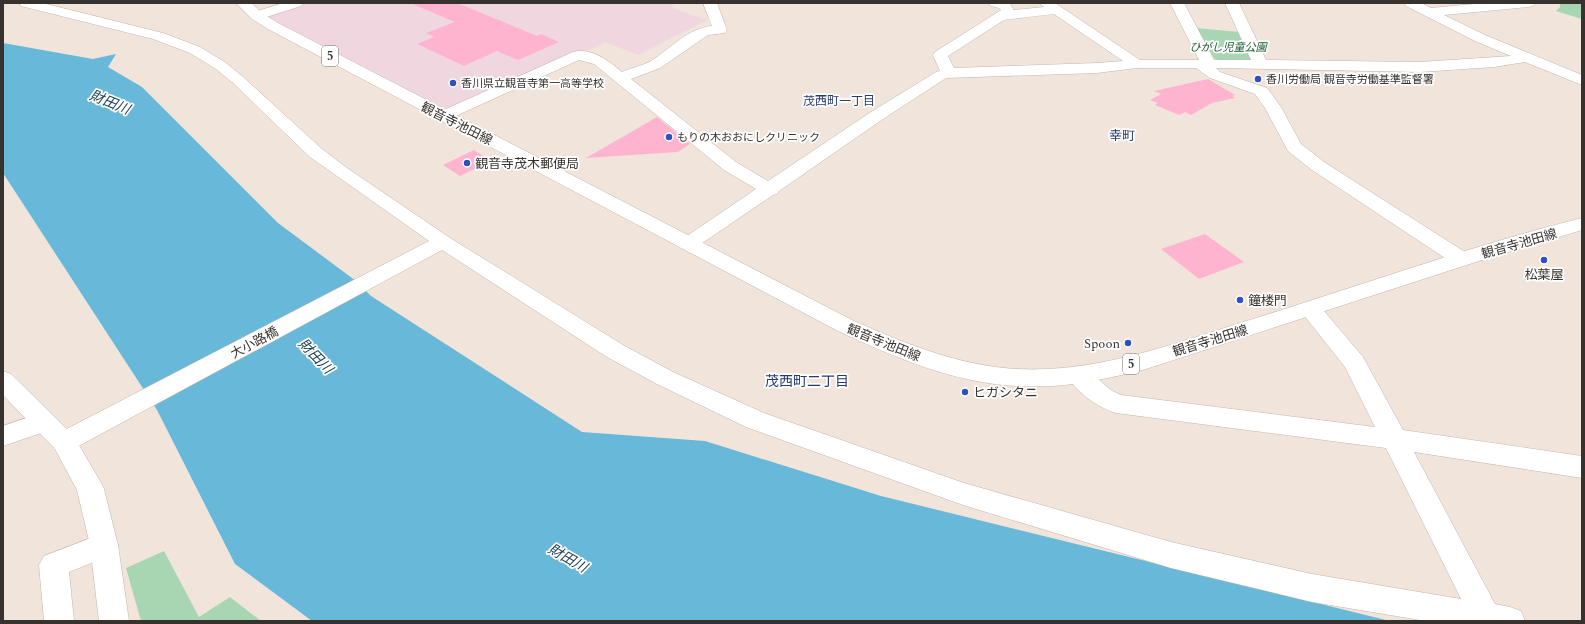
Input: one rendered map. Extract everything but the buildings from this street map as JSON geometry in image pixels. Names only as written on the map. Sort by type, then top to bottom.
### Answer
[{"type":"street","points":[[26,3],[151,34],[195,50],[221,66],[237,79],[316,153],[341,172],[443,242],[615,351],[672,381],[755,420],[963,494],[1171,555],[1312,588],[1494,619]]},
{"type":"street","name":"観音寺池田線","points":[[243,3],[257,16],[273,26],[846,326],[882,343],[920,357],[962,369],[998,376],[1040,378],[1079,375],[1135,363],[1310,309],[1461,259],[1582,224]]},
{"type":"street","points":[[257,16],[296,3]]},
{"type":"street","points":[[619,78],[655,65],[694,37],[705,32],[720,30],[710,3]]},
{"type":"street","points":[[1177,3],[1205,64],[1215,75],[1261,91],[1273,107],[1294,148],[1318,166],[1461,259]]},
{"type":"street","points":[[1232,3],[1261,64]]},
{"type":"street","points":[[1411,3],[1480,38],[1582,80]]},
{"type":"street","points":[[1428,12],[1528,3]]},
{"type":"street","points":[[949,73],[940,56],[998,10],[1051,6],[1137,64]]},
{"type":"street","points":[[443,116],[578,54],[599,61],[730,166],[770,190]]},
{"type":"street","points":[[688,244],[770,190],[892,106],[941,75],[949,73],[1097,68],[1137,64],[1261,64],[1420,67],[1494,63],[1516,60],[1523,56]]},
{"type":"street","name":"大小路橋","points":[[64,442],[443,242]]},
{"type":"street","points":[[1310,309],[1355,362],[1393,439],[1494,619]]},
{"type":"street","points":[[1079,375],[1099,394],[1116,404],[1393,439],[1582,466]]},
{"type":"street","points":[[3,380],[64,442],[90,489],[104,545],[114,621]]},
{"type":"street","points":[[3,436],[44,422]]},
{"type":"street","points":[[59,621],[54,565],[104,545]]},
{"type":"shaded area","name":"香川県立観音寺第一高等学校","points":[[304,3],[672,3],[673,8],[707,20],[638,55],[605,42],[449,111],[266,16]]},
{"type":"green space","points":[[1560,3],[1582,3],[1582,19],[1556,11],[1560,7]]},
{"type":"green space","name":"ひがし児童公園","points":[[1196,28],[1239,32],[1253,61],[1225,63],[1214,58]]},
{"type":"green space","points":[[164,551],[199,617],[230,597],[261,621],[141,621],[126,568]]},
{"type":"water","name":"財田川","points":[[3,43],[93,59],[116,54],[108,67],[142,87],[278,223],[356,281],[371,296],[582,432],[705,441],[881,496],[1390,621],[312,621],[235,564],[157,410],[3,173]]},
{"type":"place","name":"香川労働局 観音寺労働基準監督署","points":[[1258,79]]},
{"type":"place","name":"香川県立観音寺第一高等学校","points":[[453,83]]},
{"type":"place","name":"もりの木おおにしクリニック","points":[[669,137]]},
{"type":"place","name":"観音寺茂木郵便局","points":[[467,163]]},
{"type":"place","name":"松葉屋","points":[[1544,260]]},
{"type":"place","name":"鐘楼門","points":[[1240,300]]},
{"type":"place","name":"Spoon","points":[[1128,343]]},
{"type":"place","name":"ヒガシタニ","points":[[965,392]]},
{"type":"district","name":"茂西町一丁目","points":[[839,101]]},
{"type":"district","name":"幸町","points":[[1122,135]]},
{"type":"district","name":"茂西町二丁目","points":[[807,381]]}]
